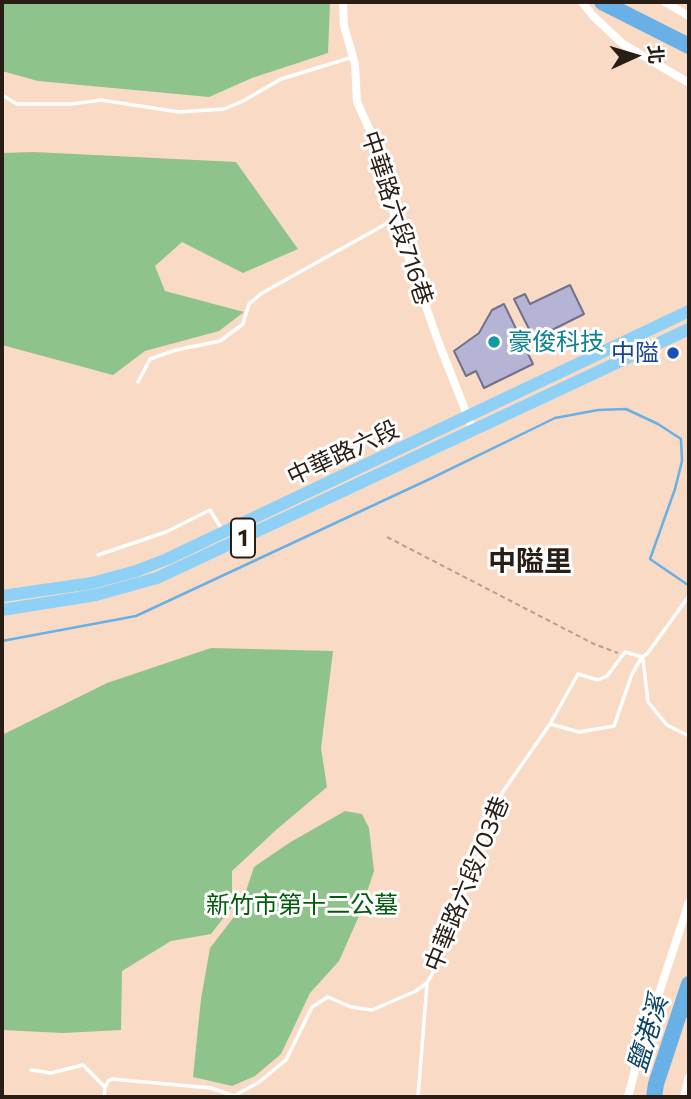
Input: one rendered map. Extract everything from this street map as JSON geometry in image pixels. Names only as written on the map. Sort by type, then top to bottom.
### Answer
[{"type":"main road","name":"中華路六段","points":[[2,596],[92,583],[136,571],[687,316]]},
{"type":"main road","name":"中華路六段","points":[[2,610],[96,595],[157,578],[689,329]]},
{"type":"street","name":"中華路六段716巷","points":[[343,2],[344,26],[353,57],[357,102],[381,155],[395,219],[473,430]]},
{"type":"street","points":[[582,2],[622,44],[689,83]]},
{"type":"street","points":[[665,2],[689,16]]},
{"type":"street","points":[[628,1097],[640,1051],[689,902]]},
{"type":"street","points":[[684,1097],[689,1077]]},
{"type":"lane","points":[[2,95],[17,104],[72,104],[101,100],[179,112],[224,108],[243,101],[281,79],[353,57]]},
{"type":"lane","points":[[138,382],[150,359],[176,350],[220,341],[243,324],[249,304],[261,293],[395,219]]},
{"type":"lane","points":[[98,555],[166,532],[210,510],[225,532]]},
{"type":"lane","points":[[550,724],[579,732],[614,726],[632,674],[689,596]]},
{"type":"lane","points":[[623,654],[625,652],[642,657]]},
{"type":"lane","name":"中華路六段703巷","points":[[427,983],[439,962],[502,793],[550,724],[578,674],[598,680],[607,676],[623,654]]},
{"type":"lane","points":[[642,657],[648,702],[667,725],[689,736]]},
{"type":"lane","points":[[104,1097],[105,1088],[112,1079],[211,1088],[234,1096],[259,1082],[286,1060],[312,1007],[328,997],[351,1007],[372,1010],[416,991],[427,983]]},
{"type":"lane","points":[[418,1097],[427,983]]},
{"type":"lane","points":[[31,1070],[51,1073],[83,1065],[105,1088]]},
{"type":"path","points":[[387,537],[594,643],[623,654]]},
{"type":"green space","points":[[2,2],[330,2],[328,53],[252,78],[209,97],[38,81],[2,71]]},
{"type":"green space","points":[[34,152],[236,162],[298,249],[243,273],[182,242],[155,266],[165,291],[244,312],[219,331],[145,351],[113,375],[2,345],[2,153]]},
{"type":"green space","points":[[211,648],[333,651],[321,748],[327,787],[232,871],[232,907],[211,934],[171,941],[122,971],[121,1030],[63,1033],[2,1030],[2,735],[107,683]]},
{"type":"green space","name":"新竹市第十二公墓","points":[[345,811],[362,814],[369,828],[374,871],[359,916],[339,961],[310,993],[281,1054],[255,1076],[232,1086],[193,1077],[201,999],[210,948],[240,909],[254,867]]},
{"type":"building","points":[[570,285],[584,314],[534,339],[514,299],[525,294],[530,304]]},
{"type":"building","name":"豪俊科技","points":[[504,304],[533,364],[484,388],[476,371],[466,376],[454,351],[479,333],[492,310]]},
{"type":"waterway","name":"鹽港溪","points":[[602,2],[689,46]]},
{"type":"waterway","points":[[2,641],[136,616],[555,418],[598,410],[626,409],[658,424],[681,439],[682,461],[675,489],[650,559],[688,585]]},
{"type":"waterway","name":"鹽港溪","points":[[654,1097],[689,984]]},
{"type":"waterway","points":[[680,1013],[689,1017]]},
{"type":"place","name":"豪俊科技","points":[[494,342]]},
{"type":"place","name":"中隘","points":[[673,353]]},
{"type":"district","name":"中隘里","points":[[530,562]]}]
